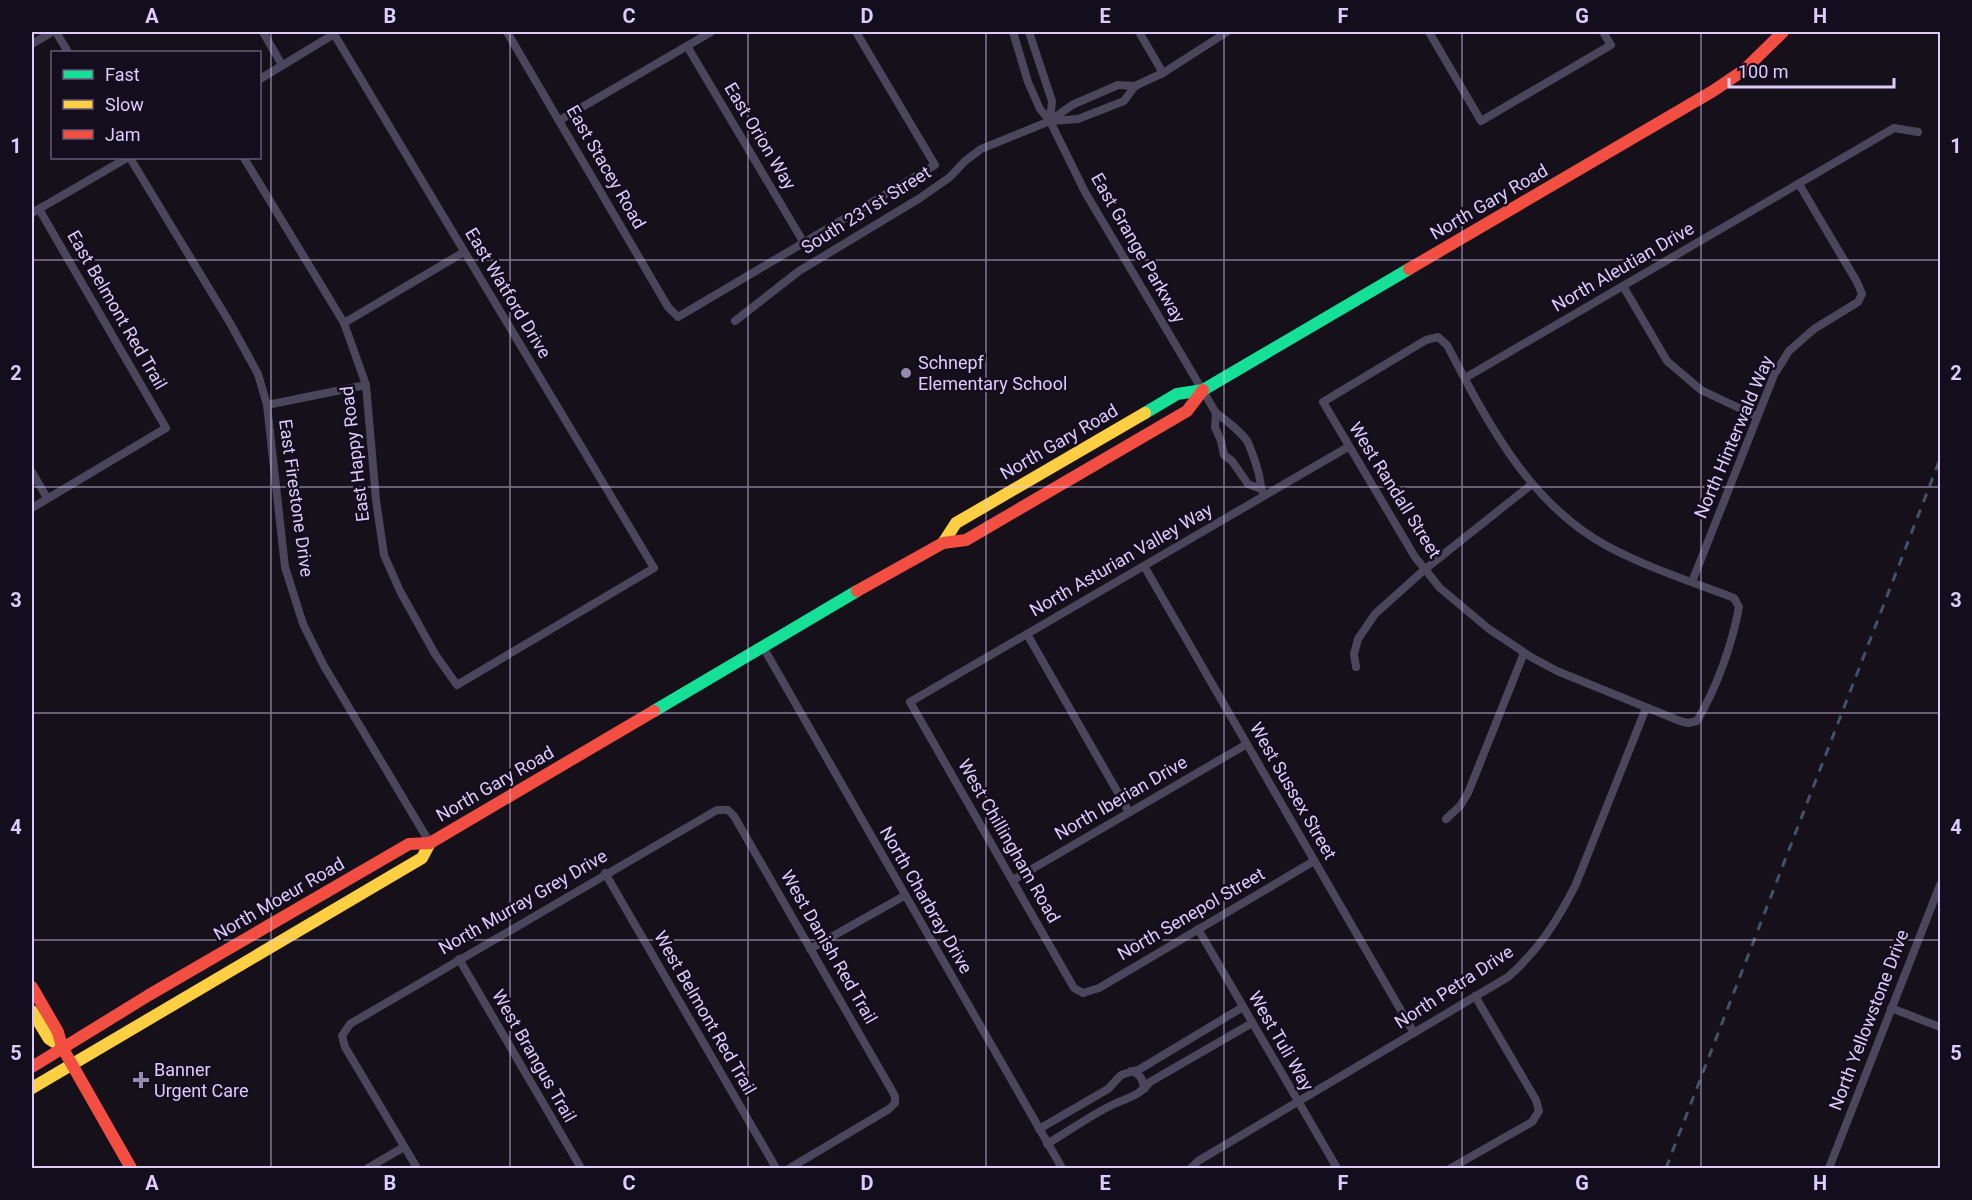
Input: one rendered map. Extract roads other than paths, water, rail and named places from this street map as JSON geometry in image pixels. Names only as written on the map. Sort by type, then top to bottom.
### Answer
[{"type":"main road","name":"North Gary Road","points":[[944,543],[956,523],[1176,394],[1203,390],[1713,91],[1744,70],[1783,32]]},
{"type":"main road","name":"North Gary Road","points":[[71,1063],[422,858],[430,843],[763,647],[944,543],[966,540],[1167,423],[1187,411],[1203,390]]},
{"type":"main road","name":"North Moeur Road","points":[[62,1047],[409,844],[430,843]]},
{"type":"main road","points":[[32,987],[58,1032],[62,1047],[131,1168]]},
{"type":"main road","points":[[32,1011],[49,1039],[62,1047]]},
{"type":"main road","points":[[32,1067],[62,1047]]},
{"type":"main road","points":[[32,1088],[71,1063]]},
{"type":"street","points":[[32,44],[54,32],[67,51]]},
{"type":"street","points":[[261,78],[282,65],[263,32]]},
{"type":"street","name":"East Stacey Road","points":[[507,32],[668,306],[678,317]]},
{"type":"street","points":[[560,120],[711,32]]},
{"type":"street","name":"South 231st Street","points":[[678,317],[935,165],[856,32]]},
{"type":"street","name":"East Grange Parkway","points":[[1013,32],[1028,82],[1040,109],[1050,121],[1085,192],[1216,413]]},
{"type":"street","name":"East Grange Parkway","points":[[1029,32],[1052,101],[1050,121]]},
{"type":"street","points":[[1139,32],[1163,73]]},
{"type":"street","name":"South 231st Street","points":[[735,321],[799,271],[951,177],[965,161],[981,149],[1050,121],[1072,105],[1118,86],[1135,86],[1163,73],[1227,32]]},
{"type":"street","points":[[1429,32],[1481,121],[1611,45],[1603,32]]},
{"type":"street","name":"East Watford Drive","points":[[282,65],[334,34],[654,568],[457,685]]},
{"type":"street","name":"East Orion Way","points":[[687,46],[804,243]]},
{"type":"street","name":"South 231st Street","points":[[1050,121],[1078,119],[1124,101],[1135,86]]},
{"type":"street","name":"North Aleutian Drive","points":[[1465,378],[1894,128],[1918,132]]},
{"type":"street","points":[[35,211],[127,159]]},
{"type":"street","name":"East Firestone Drive","points":[[130,159],[230,323],[258,374],[267,405],[285,567],[303,624],[324,666],[430,843]]},
{"type":"street","name":"East Happy Road","points":[[245,159],[344,323],[366,385],[376,500],[384,555],[400,591],[435,654],[457,685]]},
{"type":"street","name":"North Hinterwald Way","points":[[1692,582],[1774,375],[1789,351],[1814,329],[1858,302],[1862,294],[1799,184]]},
{"type":"street","name":"East Belmont Red Trail","points":[[35,211],[166,428],[47,498]]},
{"type":"street","points":[[344,323],[464,252]]},
{"type":"street","points":[[1623,286],[1667,361],[1701,390],[1756,416]]},
{"type":"street","name":"West Randall Street","points":[[1465,378],[1447,345],[1438,338],[1426,340],[1323,402],[1424,570],[1465,609],[1510,645],[1557,671],[1688,723],[1697,721],[1704,709],[1728,647],[1739,607],[1734,598],[1692,582]]},
{"type":"street","points":[[1465,378],[1511,457],[1532,484],[1581,530],[1607,546],[1692,582]]},
{"type":"street","points":[[267,405],[366,385]]},
{"type":"street","points":[[1216,413],[1228,420],[1247,441],[1258,469],[1263,492],[1248,484],[1224,455],[1215,427],[1216,413]]},
{"type":"street","name":"North Asturian Valley Way","points":[[910,702],[1144,566],[1263,492],[1348,447]]},
{"type":"street","points":[[1232,462],[1244,458],[1250,452]]},
{"type":"street","points":[[32,472],[47,498],[32,508]]},
{"type":"street","points":[[1356,667],[1354,654],[1358,639],[1375,614],[1424,570],[1532,484]]},
{"type":"street","name":"West Sussex Street","points":[[1144,566],[1414,1033]]},
{"type":"street","points":[[1027,634],[1129,812]]},
{"type":"street","name":"North Charbray Drive","points":[[763,647],[1062,1168]]},
{"type":"street","points":[[1446,819],[1460,806],[1468,793],[1524,653]]},
{"type":"street","name":"West Chillingham Road","points":[[910,702],[1074,988],[1083,993]]},
{"type":"street","name":"North Petra Drive","points":[[1191,1168],[1198,1161],[1508,977],[1528,959],[1564,908],[1576,884],[1646,708]]},
{"type":"street","name":"North Iberian Drive","points":[[1013,880],[1247,744]]},
{"type":"street","name":"North Murray Grey Drive","points":[[404,1147],[345,1047],[342,1036],[350,1024],[605,873],[717,810],[728,810]]},
{"type":"street","name":"West Danish Red Trail","points":[[728,810],[734,816],[895,1096],[895,1103],[889,1109],[790,1168]]},
{"type":"street","name":"North Senepol Street","points":[[1083,993],[1099,988],[1314,861]]},
{"type":"street","name":"West Belmont Red Trail","points":[[605,873],[776,1168]]},
{"type":"street","name":"North Yellowstone Drive","points":[[1829,1168],[1941,885]]},
{"type":"street","points":[[810,949],[904,896]]},
{"type":"street","name":"West Tuli Way","points":[[1198,929],[1337,1168]]},
{"type":"street","name":"West Brangus Trail","points":[[459,959],[581,1168]]},
{"type":"street","points":[[1451,1168],[1532,1122],[1539,1112],[1536,1100],[1475,996]]},
{"type":"street","points":[[1039,1130],[1108,1089],[1121,1075],[1140,1069],[1242,1007]]},
{"type":"street","points":[[1891,1008],[1941,1027]]},
{"type":"street","points":[[1047,1144],[1115,1103],[1130,1099],[1150,1082],[1252,1023]]},
{"type":"street","points":[[1131,1071],[1140,1076],[1144,1089]]},
{"type":"street","points":[[368,1168],[404,1147],[417,1168]]},
{"type":"railway","points":[[1666,1168],[1940,459]]},
{"type":"place","name":"Schnepf Elementary School","points":[[906,373]]},
{"type":"place","name":"Banner Urgent Care","points":[[141,1080]]}]
